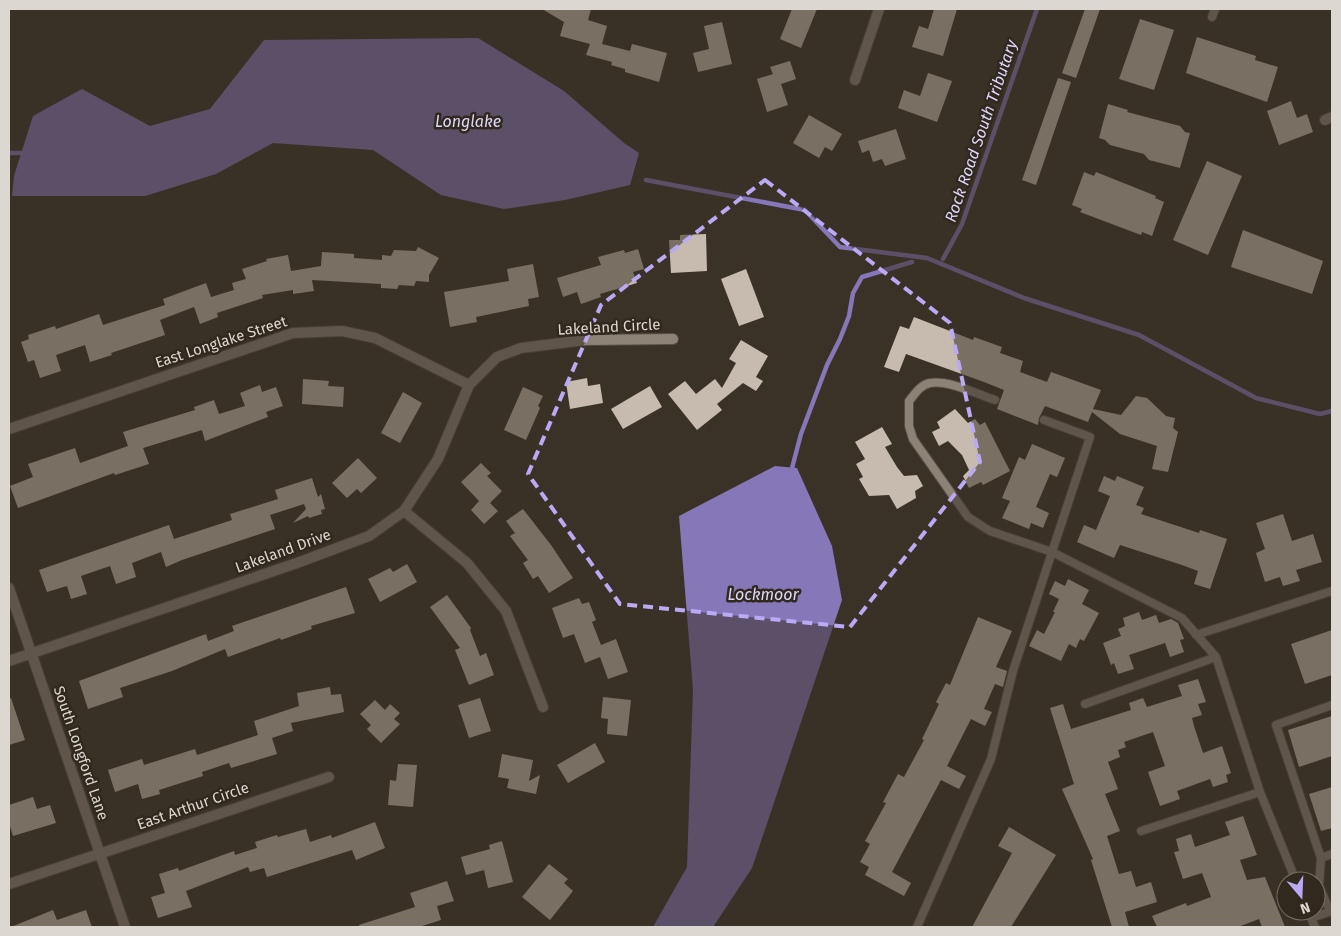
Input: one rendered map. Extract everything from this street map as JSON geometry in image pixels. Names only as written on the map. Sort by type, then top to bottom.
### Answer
[{"type":"street","points":[[854,80],[879,9]]},
{"type":"street","name":"East Longlake Street","points":[[9,429],[293,334],[342,331],[375,338],[469,385]]},
{"type":"street","name":"Lakeland Circle","points":[[469,385],[498,357],[521,348],[585,340],[673,338]]},
{"type":"street","name":"Lakeland Drive","points":[[31,654],[298,563],[369,536],[404,511],[438,459],[469,385]]},
{"type":"street","points":[[404,511],[467,562],[506,611],[543,708]]},
{"type":"street","name":"South Longford Lane","points":[[9,588],[125,927]]},
{"type":"street","points":[[9,661],[31,654]]},
{"type":"street","name":"East Arthur Circle","points":[[9,884],[329,776]]},
{"type":"lane","points":[[995,400],[946,384],[930,383],[920,388],[909,401],[909,426],[913,438],[968,517],[990,531],[1052,552],[1182,618],[1216,657],[1260,792],[1292,871]]},
{"type":"lane","points":[[917,927],[991,759],[1013,671],[1090,437],[1044,420]]},
{"type":"lane","points":[[1196,635],[1332,591]]},
{"type":"lane","points":[[1084,704],[1216,657]]},
{"type":"lane","points":[[1331,911],[1319,886],[1321,858],[1276,725],[1332,705]]},
{"type":"lane","points":[[1141,831],[1260,792]]},
{"type":"lane","points":[[1321,858],[1332,854]]},
{"type":"highlighted area","points":[[765,180],[950,323],[980,462],[850,627],[620,604],[528,474],[601,305]]},
{"type":"water","name":"Longlake","points":[[478,38],[564,91],[624,143],[639,153],[630,185],[565,200],[504,209],[441,195],[373,150],[273,143],[216,174],[145,196],[12,196],[14,176],[33,116],[82,89],[150,126],[210,109],[264,40]]},
{"type":"water","name":"Lockmoor","points":[[775,466],[797,468],[832,546],[842,600],[752,868],[713,927],[653,927],[687,867],[693,690],[679,516]]},
{"type":"building","points":[[542,9],[591,9],[588,20],[607,26],[602,44],[630,51],[632,44],[667,53],[659,82],[625,72],[625,69],[611,65],[612,62],[586,55],[590,44],[560,36],[564,22]]},
{"type":"building","points":[[792,9],[817,9],[801,48],[780,39]]},
{"type":"building","points":[[934,9],[957,9],[943,56],[912,47],[919,26],[928,29]]},
{"type":"building","points":[[1085,9],[1100,9],[1076,78],[1062,73]]},
{"type":"building","points":[[1140,19],[1174,30],[1154,90],[1119,79]]},
{"type":"building","points":[[722,22],[732,64],[698,72],[693,53],[709,49],[704,26]]},
{"type":"building","points":[[1197,37],[1256,56],[1255,60],[1278,67],[1267,102],[1186,73]]},
{"type":"building","points":[[790,61],[796,79],[781,84],[788,105],[767,112],[757,79],[773,74],[770,67]]},
{"type":"building","points":[[928,73],[952,81],[937,122],[898,108],[904,90],[920,96]]},
{"type":"building","points":[[1058,78],[1071,82],[1036,185],[1022,180]]},
{"type":"building","points":[[1291,101],[1297,118],[1307,114],[1313,132],[1279,145],[1267,111]]},
{"type":"building","points":[[1108,104],[1128,110],[1127,112],[1180,126],[1185,132],[1190,133],[1180,168],[1149,160],[1144,154],[1110,145],[1105,140],[1099,138]]},
{"type":"building","points":[[809,115],[842,134],[832,151],[825,147],[819,158],[793,143]]},
{"type":"building","points":[[896,129],[906,159],[885,166],[882,159],[873,162],[869,150],[862,153],[858,141]]},
{"type":"building","points":[[1207,161],[1242,176],[1208,255],[1173,240]]},
{"type":"building","points":[[1084,172],[1094,176],[1096,172],[1156,196],[1155,198],[1164,202],[1152,236],[1142,232],[1141,235],[1080,212],[1082,209],[1072,205]]},
{"type":"building","points":[[1243,230],[1323,261],[1312,294],[1231,267]]},
{"type":"building","points":[[706,234],[707,271],[671,273],[669,240],[680,240],[680,235]]},
{"type":"building","points":[[418,247],[439,258],[429,275],[429,282],[416,281],[414,286],[399,285],[397,289],[381,288],[381,284],[312,280],[314,291],[293,294],[293,290],[262,295],[263,298],[217,313],[218,317],[200,324],[194,307],[160,320],[165,335],[111,353],[112,355],[90,362],[85,345],[56,355],[61,371],[40,378],[34,360],[28,362],[21,342],[29,339],[28,335],[55,326],[56,329],[99,314],[103,325],[165,305],[163,299],[206,283],[211,297],[234,290],[232,283],[246,279],[242,269],[267,261],[266,259],[288,255],[291,271],[321,266],[322,252],[354,254],[354,258],[382,260],[382,255],[391,256],[394,250],[416,251]]},
{"type":"building","points":[[638,249],[644,269],[633,272],[637,283],[600,294],[601,297],[581,304],[577,292],[563,297],[557,278],[601,265],[598,257],[624,250],[625,253]]},
{"type":"building","points":[[533,264],[539,297],[528,299],[529,306],[476,317],[477,322],[450,327],[444,292],[509,281],[507,269]]},
{"type":"building","points":[[746,269],[764,317],[739,326],[721,279]]},
{"type":"building","points":[[914,317],[973,340],[974,337],[1002,347],[1000,353],[1023,361],[1020,372],[1047,382],[1051,372],[1101,390],[1093,409],[1121,415],[1136,396],[1147,398],[1166,416],[1175,418],[1173,428],[1178,432],[1168,472],[1152,469],[1157,446],[1120,434],[1092,412],[1088,422],[1045,406],[1038,425],[997,409],[1004,390],[984,382],[906,354],[899,372],[884,367],[900,326],[909,329]]},
{"type":"building","points":[[741,340],[768,356],[756,377],[763,381],[756,391],[743,383],[717,404],[722,410],[697,430],[668,394],[685,381],[696,394],[715,379],[722,388],[736,363],[729,359]]},
{"type":"building","points":[[587,378],[588,386],[600,384],[603,403],[570,409],[566,382]]},
{"type":"building","points":[[303,379],[329,381],[328,386],[344,387],[343,407],[302,404]]},
{"type":"building","points":[[260,385],[262,392],[276,387],[283,406],[266,412],[268,417],[205,441],[202,430],[143,448],[149,464],[115,475],[114,473],[18,508],[10,486],[33,477],[28,464],[75,448],[80,463],[128,446],[123,432],[195,410],[194,407],[214,400],[219,414],[245,406],[240,393]]},
{"type":"building","points":[[650,386],[662,407],[623,429],[611,409]]},
{"type":"building","points":[[523,387],[543,396],[538,406],[540,408],[526,440],[504,430]]},
{"type":"building","points":[[403,392],[422,403],[400,443],[381,433]]},
{"type":"building","points":[[955,409],[968,423],[975,419],[980,425],[985,422],[1010,471],[983,485],[981,482],[969,488],[963,476],[969,470],[962,455],[948,441],[939,446],[932,432],[940,428],[937,422]]},
{"type":"building","points":[[882,427],[892,444],[885,447],[897,467],[904,476],[917,475],[923,486],[915,491],[916,498],[897,509],[889,495],[869,496],[859,479],[863,477],[856,464],[865,459],[855,442]]},
{"type":"building","points":[[1032,444],[1065,458],[1057,477],[1050,474],[1036,507],[1049,513],[1043,528],[1031,523],[1029,529],[1002,518],[1010,501],[1002,498],[1019,457],[1025,460]]},
{"type":"building","points":[[358,458],[377,478],[361,493],[357,489],[347,498],[332,483]]},
{"type":"building","points":[[481,463],[491,473],[487,476],[502,491],[490,503],[498,511],[484,524],[471,510],[479,501],[461,482]]},
{"type":"building","points":[[1104,476],[1115,481],[1117,476],[1144,487],[1136,505],[1144,508],[1141,514],[1199,533],[1200,530],[1227,539],[1210,589],[1194,584],[1198,571],[1182,565],[1120,545],[1114,558],[1077,542],[1084,525],[1096,530],[1110,496],[1098,491]]},
{"type":"building","points":[[312,478],[318,497],[321,494],[325,509],[321,510],[322,514],[309,518],[308,516],[293,523],[306,509],[304,504],[270,515],[275,529],[166,567],[161,552],[132,563],[136,577],[116,584],[110,566],[81,576],[87,594],[71,599],[67,586],[47,592],[39,570],[169,525],[174,539],[232,520],[230,514],[278,499],[275,490]]},
{"type":"building","points":[[523,509],[551,545],[573,578],[549,593],[538,576],[533,579],[523,563],[528,560],[510,536],[515,533],[506,521]]},
{"type":"building","points":[[1283,514],[1292,541],[1313,534],[1322,562],[1296,570],[1300,581],[1283,586],[1280,577],[1265,582],[1256,553],[1265,549],[1256,523]]},
{"type":"building","points":[[407,564],[417,582],[380,602],[368,579],[390,568],[393,572]]},
{"type":"building","points":[[1068,579],[1089,590],[1082,604],[1099,613],[1084,641],[1080,639],[1076,648],[1069,644],[1061,661],[1029,646],[1037,630],[1044,634],[1055,612],[1053,612],[1059,599],[1049,594],[1055,581],[1065,586]]},
{"type":"building","points":[[346,587],[355,613],[311,626],[312,629],[281,640],[280,638],[228,657],[225,649],[172,671],[120,688],[123,697],[88,709],[79,681],[206,634],[208,641],[234,631],[232,626]]},
{"type":"building","points":[[447,595],[471,628],[470,630],[480,656],[486,653],[494,675],[469,685],[455,650],[460,648],[430,607]]},
{"type":"building","points":[[579,598],[582,604],[589,602],[596,620],[592,622],[601,645],[616,639],[628,672],[608,679],[600,657],[585,663],[574,634],[563,638],[552,608]]},
{"type":"building","points":[[1139,612],[1142,620],[1156,615],[1159,623],[1171,619],[1178,623],[1184,639],[1180,640],[1184,652],[1170,657],[1165,643],[1129,655],[1134,669],[1118,674],[1114,663],[1111,665],[1103,643],[1121,636],[1118,629],[1125,626],[1123,618]]},
{"type":"building","points":[[978,617],[1012,631],[996,667],[1007,671],[1003,687],[995,684],[984,709],[992,712],[985,726],[971,719],[947,766],[966,776],[959,789],[941,780],[892,872],[911,883],[904,896],[865,875],[869,867],[860,862],[870,844],[865,841],[886,803],[883,802],[898,774],[904,777],[924,740],[922,739],[939,704],[936,702],[946,683],[950,685]]},
{"type":"building","points":[[1332,630],[1332,675],[1305,684],[1291,644]]},
{"type":"building","points":[[1198,679],[1206,702],[1198,704],[1202,715],[1192,718],[1194,726],[1203,753],[1222,746],[1231,773],[1226,775],[1228,782],[1213,787],[1210,779],[1177,791],[1180,799],[1160,806],[1148,772],[1165,766],[1153,732],[1124,742],[1126,747],[1118,750],[1120,757],[1108,762],[1118,789],[1105,794],[1120,831],[1107,836],[1119,874],[1131,871],[1136,887],[1151,882],[1157,902],[1125,912],[1129,927],[1112,927],[1091,860],[1093,859],[1062,789],[1074,784],[1050,708],[1063,704],[1071,729],[1131,710],[1129,703],[1143,698],[1147,707],[1182,696],[1178,685]]},
{"type":"building","points":[[330,687],[331,695],[341,694],[344,712],[291,723],[293,731],[272,738],[277,754],[231,768],[229,763],[202,772],[203,776],[159,790],[160,794],[142,799],[138,784],[115,792],[108,770],[142,759],[144,765],[195,749],[197,755],[258,735],[254,721],[299,706],[297,693]]},
{"type":"building","points":[[603,697],[631,700],[627,736],[607,734],[608,719],[601,718]]},
{"type":"building","points":[[11,698],[25,740],[9,745],[9,699]]},
{"type":"building","points":[[480,698],[491,731],[469,738],[458,705]]},
{"type":"building","points":[[375,700],[385,710],[390,704],[400,713],[394,719],[400,724],[381,743],[367,729],[371,725],[360,714]]},
{"type":"building","points":[[1332,716],[1332,756],[1299,767],[1288,730]]},
{"type":"building","points":[[595,743],[605,762],[568,783],[557,765]]},
{"type":"building","points":[[502,754],[533,760],[529,781],[540,775],[536,794],[507,788],[509,779],[498,777]]},
{"type":"building","points":[[398,764],[417,765],[413,807],[388,805],[390,780],[396,781]]},
{"type":"building","points":[[1332,787],[1332,828],[1321,831],[1309,794]]},
{"type":"building","points":[[33,797],[37,809],[50,805],[56,823],[13,836],[9,823],[9,805]]},
{"type":"building","points":[[1243,816],[1257,855],[1240,860],[1247,880],[1265,877],[1276,904],[1276,921],[1283,921],[1285,927],[1262,927],[1259,919],[1238,927],[1157,927],[1152,916],[1186,903],[1187,906],[1211,897],[1202,873],[1183,879],[1174,852],[1179,851],[1176,839],[1191,834],[1195,847],[1230,835],[1225,822]]},
{"type":"building","points":[[375,822],[385,848],[356,860],[352,850],[267,877],[264,868],[250,872],[248,867],[186,891],[192,907],[158,918],[151,897],[165,893],[159,874],[178,868],[179,871],[234,851],[235,855],[257,848],[255,842],[277,835],[278,837],[306,829],[310,842],[331,835],[332,838]]},
{"type":"building","points":[[1009,827],[1056,855],[1011,927],[972,927],[1012,853],[998,846]]},
{"type":"building","points":[[502,841],[513,882],[488,888],[484,870],[466,875],[461,857],[490,849],[489,845]]},
{"type":"building","points":[[549,864],[568,879],[564,883],[573,891],[550,920],[522,897]]},
{"type":"building","points":[[447,881],[454,901],[437,906],[441,920],[419,927],[359,927],[359,925],[415,907],[410,893]]},
{"type":"building","points":[[53,910],[57,920],[86,910],[92,927],[11,927]]},
{"type":"waterway","name":"Rock Road South Tributary","points":[[943,259],[962,224],[1037,9]]},
{"type":"waterway","points":[[9,153],[21,153]]},
{"type":"waterway","points":[[646,180],[805,210],[840,247],[927,258],[1024,298],[1139,335],[1256,398],[1320,414],[1332,411]]},
{"type":"waterway","points":[[792,468],[801,434],[827,365],[849,316],[853,293],[862,277],[912,262]]}]
